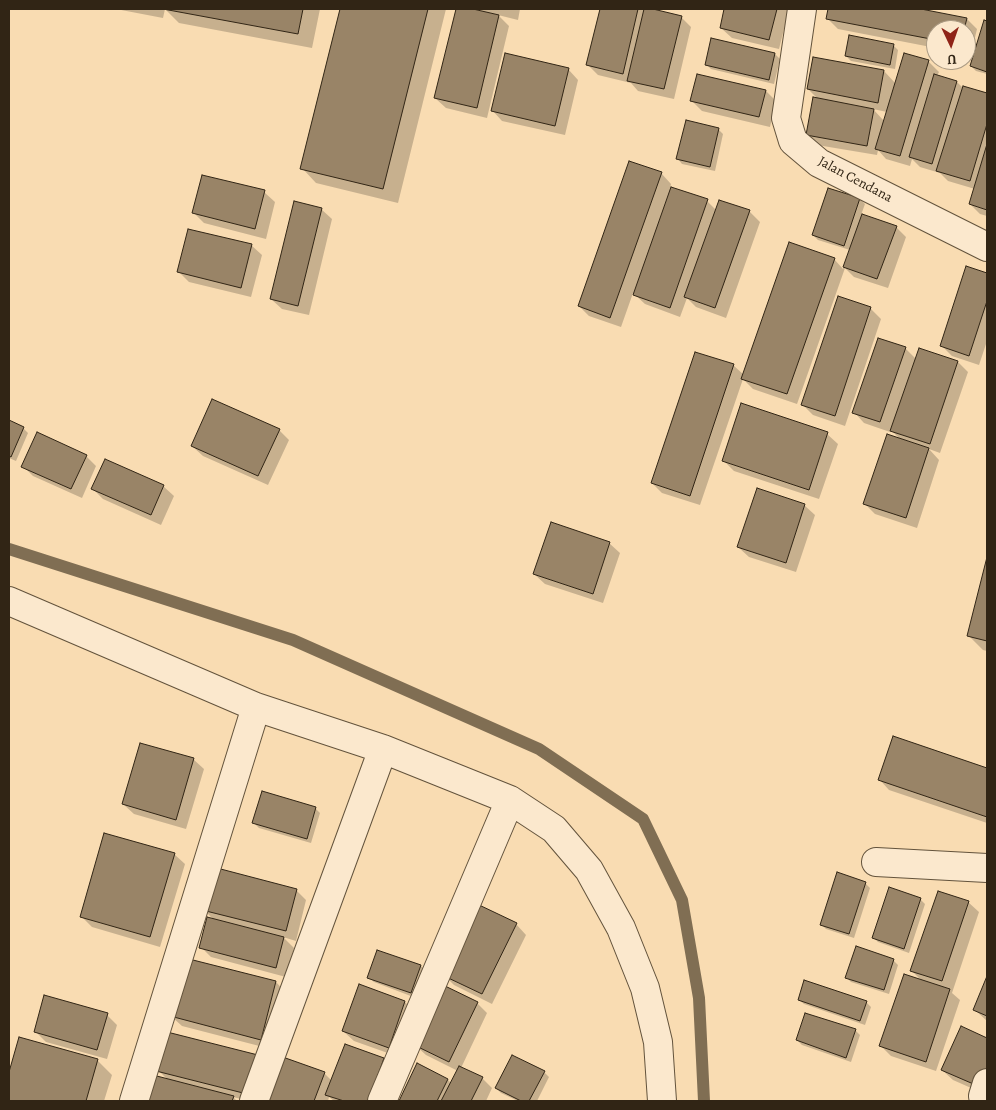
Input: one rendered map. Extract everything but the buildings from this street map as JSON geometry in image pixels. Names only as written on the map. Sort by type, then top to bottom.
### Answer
[{"type":"street","name":"Jalan Cendana","points":[[802,9],[786,118],[793,141],[819,163],[987,247]]},
{"type":"street","points":[[9,601],[256,707],[383,749],[510,800],[554,829],[589,870],[621,928],[645,988],[658,1042],[662,1101]]},
{"type":"street","points":[[134,1101],[256,707]]},
{"type":"street","points":[[254,1101],[383,749]]},
{"type":"street","points":[[382,1101],[510,800]]},
{"type":"street","points":[[876,862],[987,868]]},
{"type":"street","points":[[984,1101],[983,1096],[987,1083]]},
{"type":"waterway","points":[[9,549],[293,640],[539,749],[643,819],[682,900],[699,998],[704,1101]]}]
